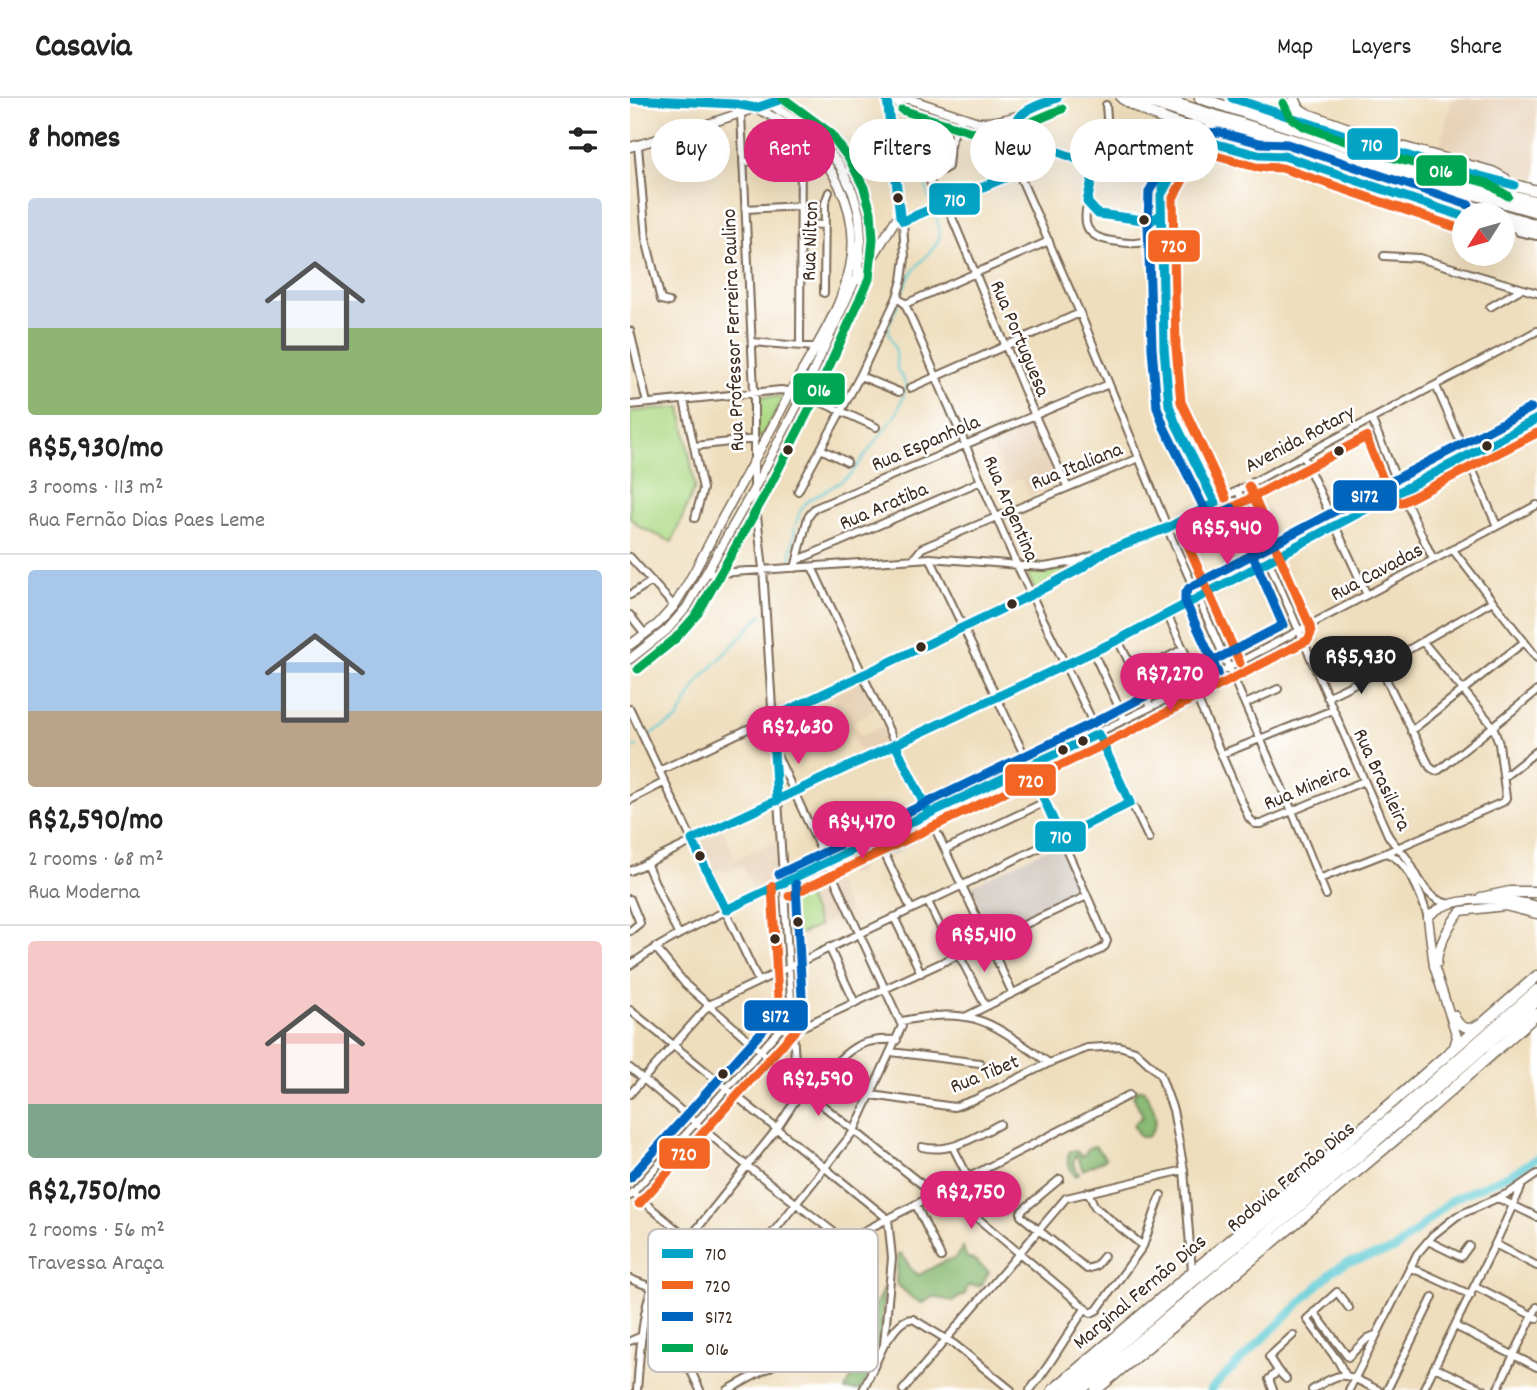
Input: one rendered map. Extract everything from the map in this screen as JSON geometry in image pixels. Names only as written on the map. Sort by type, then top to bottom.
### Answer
[{"type":"highway","points":[[1122,98],[1164,118],[1284,156]]},
{"type":"highway","points":[[1138,98],[1537,228]]},
{"type":"highway","points":[[1158,98],[1415,178],[1537,212]]},
{"type":"highway","points":[[1200,98],[1417,169],[1537,202]]},
{"type":"highway","points":[[1232,98],[1421,160],[1534,189]]},
{"type":"highway","points":[[1296,101],[1307,114],[1390,144],[1492,172],[1514,185]]},
{"type":"highway","points":[[1516,227],[1537,228]]},
{"type":"highway","points":[[1481,898],[1520,891],[1537,892]]},
{"type":"highway","name":"Marginal Fernão Dias","points":[[1053,1390],[1537,976]]},
{"type":"highway","name":"Rodovia Fernão Dias","points":[[1067,1390],[1399,1111],[1537,990]]},
{"type":"highway","points":[[1477,1042],[1516,995]]},
{"type":"highway","name":"Rodovia Fernão Dias","points":[[1081,1390],[1537,1001]]},
{"type":"highway","points":[[1096,1390],[1398,1137],[1537,1014]]},
{"type":"highway","points":[[1519,1030],[1537,1023]]},
{"type":"highway","points":[[1398,1137],[1418,1105]]},
{"type":"main road","points":[[752,98],[774,105],[794,119]]},
{"type":"main road","points":[[888,102],[907,98],[970,120]]},
{"type":"main road","points":[[1014,119],[1057,98]]},
{"type":"main road","points":[[630,99],[722,101],[756,108]]},
{"type":"main road","points":[[634,146],[756,108],[774,105]]},
{"type":"main road","points":[[835,160],[844,173],[856,203],[861,231],[860,260],[852,291]]},
{"type":"main road","points":[[630,645],[662,621],[690,580],[835,309],[848,276],[852,257],[852,234],[848,210],[835,178]]},
{"type":"main road","points":[[630,659],[667,630],[683,613],[754,489],[852,291],[891,225],[994,182]]},
{"type":"main road","points":[[755,439],[767,438]]},
{"type":"main road","points":[[1450,928],[1440,931],[1429,921],[1435,911],[1481,898],[1521,901],[1537,906]]},
{"type":"main road","points":[[1488,1019],[1469,1029],[1461,1026],[1455,1018],[1437,961],[1439,950],[1458,914],[1464,910],[1505,906],[1537,914]]},
{"type":"main road","name":"Rua Brasileira","points":[[1429,921],[1434,966],[1457,1037],[1450,1053]]},
{"type":"street","points":[[1106,105],[1106,119]]},
{"type":"street","name":"Rua Professor Ferreira Paulino","points":[[741,114],[754,391],[754,489],[765,568],[776,801],[784,885],[796,1098]]},
{"type":"street","points":[[956,198],[953,192],[937,198],[929,179],[948,167],[950,145],[961,117]]},
{"type":"street","points":[[634,146],[648,250],[661,300],[669,302]]},
{"type":"street","points":[[1218,146],[1258,155],[1284,156],[1452,213]]},
{"type":"street","points":[[844,173],[849,170]]},
{"type":"street","points":[[800,345],[801,182]]},
{"type":"street","points":[[798,491],[860,376],[897,297],[904,273],[905,232],[899,182]]},
{"type":"street","points":[[1022,182],[1080,313],[1167,528],[1292,811],[1326,895]]},
{"type":"street","points":[[1092,182],[1085,211],[1088,226],[1095,235],[1102,239],[1162,246]]},
{"type":"street","points":[[1162,182],[1160,225],[1164,348],[1169,405],[1177,428],[1215,503]]},
{"type":"street","points":[[1161,195],[1167,182]]},
{"type":"street","name":"Rua Nilton","points":[[824,293],[825,203],[829,191]]},
{"type":"street","name":"Rua Portuguesa","points":[[946,203],[1067,486]]},
{"type":"street","points":[[746,209],[802,206]]},
{"type":"street","points":[[802,224],[825,225]]},
{"type":"street","points":[[1134,244],[1151,240],[1160,225]]},
{"type":"street","points":[[1516,230],[1537,236]]},
{"type":"street","points":[[905,304],[1049,242]]},
{"type":"street","points":[[1384,256],[1419,258],[1537,293]]},
{"type":"street","points":[[1490,307],[1521,289]]},
{"type":"street","name":"Rua Argentina","points":[[897,297],[905,304],[1017,565],[1149,839]]},
{"type":"street","points":[[910,388],[1080,313]]},
{"type":"street","points":[[630,331],[647,403]]},
{"type":"street","name":"Avenida Rotary","points":[[660,771],[1031,595],[1080,569],[1106,551],[1167,528],[1537,331]]},
{"type":"street","points":[[752,342],[815,346]]},
{"type":"street","points":[[860,376],[899,392]]},
{"type":"street","name":"Rua Espanhola","points":[[795,568],[808,517],[815,508],[1109,384]]},
{"type":"street","points":[[1436,386],[1497,526]]},
{"type":"street","points":[[630,405],[754,391],[791,391],[876,427]]},
{"type":"street","points":[[684,400],[703,489],[695,518]]},
{"type":"street","points":[[630,871],[1118,640],[1537,419]]},
{"type":"street","points":[[1372,420],[1433,559]]},
{"type":"street","points":[[695,446],[755,439]]},
{"type":"street","points":[[821,449],[847,462]]},
{"type":"street","points":[[1303,456],[1367,595]]},
{"type":"street","name":"Rua Italiana","points":[[914,558],[922,548],[1139,458]]},
{"type":"street","name":"Rua Aratiba","points":[[797,560],[981,481]]},
{"type":"street","name":"Rua Brasileira","points":[[1238,491],[1364,781],[1396,848],[1407,859],[1430,896],[1451,905]]},
{"type":"street","name":"Rua Cavadas","points":[[630,965],[655,947],[726,910],[784,885],[1098,734],[1229,668],[1537,505]]},
{"type":"street","points":[[1452,550],[1537,658]]},
{"type":"street","points":[[705,574],[914,558],[1044,567],[1077,561],[1106,551]]},
{"type":"street","points":[[630,557],[674,606]]},
{"type":"street","points":[[930,558],[1029,765],[1107,939],[1103,949],[967,1016]]},
{"type":"street","points":[[1077,561],[1080,569]]},
{"type":"street","points":[[813,567],[1012,992]]},
{"type":"street","points":[[630,595],[652,580]]},
{"type":"street","points":[[1491,602],[1384,663],[1382,670],[1430,767],[1435,771],[1439,770],[1537,691]]},
{"type":"street","points":[[1167,614],[1222,754],[1333,710]]},
{"type":"street","points":[[630,615],[645,634]]},
{"type":"street","points":[[1118,640],[1151,707]]},
{"type":"street","points":[[1319,879],[1409,843],[1504,801],[1507,796],[1499,744],[1493,726],[1423,642]]},
{"type":"street","points":[[1411,731],[1524,642]]},
{"type":"street","points":[[1153,665],[1183,649]]},
{"type":"street","points":[[1093,652],[1125,720]]},
{"type":"street","points":[[1327,697],[1382,670]]},
{"type":"street","points":[[1245,704],[1278,689]]},
{"type":"street","points":[[630,709],[758,981]]},
{"type":"street","points":[[775,751],[902,1021],[902,1030],[854,1131],[775,1229]]},
{"type":"street","points":[[1504,778],[1537,751]]},
{"type":"street","name":"Rua Mineira","points":[[1222,754],[1249,818],[1255,824],[1261,824],[1364,781]]},
{"type":"street","points":[[630,800],[665,782]]},
{"type":"street","points":[[946,849],[1045,802]]},
{"type":"street","points":[[630,1094],[709,1005],[1130,803]]},
{"type":"street","points":[[877,838],[911,909]]},
{"type":"street","points":[[1407,859],[1406,850],[1409,843]]},
{"type":"street","name":"Rua Brasileira","points":[[1385,853],[1394,856],[1402,864],[1419,894],[1429,921]]},
{"type":"street","points":[[646,863],[678,934]]},
{"type":"street","points":[[780,1028],[793,1031],[1087,895]]},
{"type":"street","points":[[630,899],[640,923],[630,930]]},
{"type":"street","points":[[928,902],[985,1005]]},
{"type":"street","points":[[894,917],[921,972]]},
{"type":"street","points":[[655,947],[678,976],[808,1093],[935,1195]]},
{"type":"street","points":[[829,947],[855,1003]]},
{"type":"street","points":[[630,1010],[888,1219],[892,1258],[884,1345]]},
{"type":"street","points":[[902,1021],[937,1014],[967,1016],[1006,1032],[1049,1063]]},
{"type":"street","points":[[677,1229],[631,1193],[792,1017]]},
{"type":"street","points":[[806,1083],[858,1045],[873,1040],[897,1040]]},
{"type":"street","name":"Rua Tibet","points":[[797,1083],[954,1107],[1087,1048],[1119,1046],[1135,1051],[1160,1074],[1173,1110],[1184,1170],[1192,1272]]},
{"type":"street","points":[[891,1052],[980,1063]]},
{"type":"street","points":[[783,1069],[789,1068],[795,1061]]},
{"type":"street","points":[[630,1069],[746,1165],[830,1229]]},
{"type":"street","points":[[695,1229],[776,1130],[796,1098],[808,1093]]},
{"type":"street","points":[[870,1229],[1129,1096]]},
{"type":"street","points":[[922,1147],[940,1150],[953,1147],[1000,1124]]},
{"type":"street","points":[[953,1147],[968,1177]]},
{"type":"street","points":[[903,1390],[1066,1198],[1184,1170]]},
{"type":"street","points":[[1349,1390],[1410,1267],[1428,1241],[1457,1216],[1521,1186],[1537,1174]]},
{"type":"street","points":[[1060,1179],[1021,1212],[1021,1216],[1087,1269],[1096,1266],[1104,1256]]},
{"type":"street","points":[[954,1185],[976,1217],[1091,1312],[1097,1310],[1143,1246],[1161,1195]]},
{"type":"street","points":[[1423,1390],[1471,1295],[1521,1186]]},
{"type":"street","points":[[1088,1192],[1095,1208],[1143,1246]]},
{"type":"street","points":[[1497,1198],[1537,1217]]},
{"type":"street","points":[[916,1205],[941,1257]]},
{"type":"street","points":[[1428,1241],[1461,1257],[1469,1246]]},
{"type":"street","points":[[1495,1244],[1537,1266]]},
{"type":"street","points":[[1192,1256],[1203,1262]]},
{"type":"street","points":[[1410,1267],[1471,1295]]},
{"type":"street","points":[[630,1279],[648,1286]]},
{"type":"street","points":[[1475,1286],[1535,1317]]},
{"type":"street","points":[[1345,1374],[1307,1321],[1337,1292],[1349,1308]]},
{"type":"street","points":[[1387,1390],[1433,1297]]},
{"type":"street","points":[[630,1387],[637,1387],[648,1303]]},
{"type":"street","points":[[1497,1390],[1535,1317],[1537,1307]]},
{"type":"street","points":[[1030,1390],[1086,1310]]},
{"type":"street","points":[[1314,1312],[1348,1357],[1368,1338],[1377,1334]]},
{"type":"street","points":[[878,1358],[884,1345],[903,1322],[910,1318],[954,1345],[1011,1390]]},
{"type":"street","points":[[1455,1326],[1537,1367]]},
{"type":"street","points":[[1286,1379],[1269,1356],[1293,1335]]},
{"type":"street","points":[[630,1341],[642,1336]]},
{"type":"street","points":[[1434,1367],[1484,1390]]},
{"type":"street","points":[[1273,1390],[1269,1379],[1278,1371]]},
{"type":"street","points":[[692,1372],[700,1390]]},
{"type":"street","points":[[728,1390],[761,1372]]},
{"type":"street","points":[[863,1390],[871,1372]]},
{"type":"street","points":[[1312,1390],[1334,1376],[1345,1374],[1378,1390]]},
{"type":"street","points":[[1041,1377],[1053,1390]]},
{"type":"shaded area","points":[[1453,98],[1537,98],[1537,178],[1439,148]]},
{"type":"shaded area","points":[[1032,422],[1060,482],[1029,497],[1021,478],[1009,483],[990,440]]},
{"type":"shaded area","points":[[861,681],[875,711],[854,721],[861,736],[883,726],[892,745],[863,759],[832,695]]},
{"type":"shaded area","points":[[723,830],[736,859],[777,841],[782,884],[755,895],[743,866],[726,873],[723,868],[713,872],[699,843]]},
{"type":"shaded area","points":[[1058,843],[1061,844],[1082,893],[996,934],[991,932],[971,886]]},
{"type":"shaded area","points":[[855,854],[862,870],[849,876],[842,860]]},
{"type":"shaded area","points":[[834,880],[849,912],[821,925],[806,893]]},
{"type":"green space","points":[[756,396],[784,397],[761,438],[757,434]]},
{"type":"green space","points":[[681,407],[695,487],[672,542],[640,527],[630,518],[630,412]]},
{"type":"green space","points":[[1081,564],[1035,591],[1027,574]]},
{"type":"green space","points":[[844,812],[850,824],[818,839],[812,827]]},
{"type":"green space","points":[[800,881],[819,926],[791,938],[787,888]]},
{"type":"green space","points":[[1143,1089],[1155,1113],[1155,1125],[1147,1137],[1140,1137],[1133,1125],[1143,1116],[1133,1096],[1137,1090]]},
{"type":"green space","points":[[1095,1146],[1106,1159],[1083,1170],[1075,1156],[1073,1163],[1079,1174],[1075,1176],[1068,1164],[1070,1151],[1076,1151],[1082,1156],[1088,1148]]},
{"type":"green space","points":[[963,1247],[966,1257],[989,1272],[980,1286],[968,1285],[965,1294],[953,1301],[933,1297],[922,1303],[912,1298],[896,1283],[898,1254],[902,1254],[911,1269],[919,1275],[954,1259]]},
{"type":"green space","points":[[884,1288],[878,1347],[878,1299]]},
{"type":"green space","points":[[855,1372],[870,1372],[860,1390],[845,1390]]},
{"type":"waterway","points":[[932,206],[925,183],[923,160],[926,137],[934,115]]},
{"type":"waterway","points":[[903,290],[913,271],[938,241],[938,221],[934,211]]},
{"type":"waterway","points":[[790,560],[795,528],[803,506],[851,474],[897,413],[907,386],[897,369],[896,351],[889,333],[889,324],[898,304]]},
{"type":"waterway","points":[[650,734],[677,720],[698,682],[762,614]]},
{"type":"waterway","points":[[630,749],[637,746]]},
{"type":"waterway","points":[[1210,1390],[1334,1270],[1346,1263],[1394,1250],[1453,1199],[1511,1174],[1537,1158]]},
{"type":"transit line","name":"016","points":[[638,669],[675,639],[698,613],[765,495],[814,400],[869,279],[873,239],[871,212],[864,188],[850,160],[829,132],[783,98]]},
{"type":"transit line","name":"710","points":[[630,99],[735,104],[756,108],[785,98]]},
{"type":"transit line","name":"710","points":[[887,98],[900,216],[903,221],[1018,172],[1010,156],[1010,143],[1013,140],[1025,140],[1070,156]]},
{"type":"transit line","name":"710","points":[[1018,119],[1029,109],[1057,98]]},
{"type":"transit line","name":"710","points":[[1232,98],[1421,160],[1514,185]]},
{"type":"transit line","name":"016","points":[[1283,103],[1290,117],[1303,126],[1387,156],[1487,183],[1508,196]]},
{"type":"transit line","name":"016","points":[[902,110],[978,134],[1013,130],[1062,109]]},
{"type":"transit line","name":"S172","points":[[779,874],[1093,723],[1283,625],[1232,508],[1216,515],[1205,510],[1164,427],[1157,407],[1152,348],[1149,192],[1165,161],[1180,146],[1198,134],[1219,132],[1260,143],[1287,144],[1463,203]]},
{"type":"transit line","name":"710","points":[[777,801],[772,718],[1031,595],[1080,569],[1106,551],[1167,528],[1215,503],[1169,405],[1164,348],[1161,195],[1175,169],[1188,155],[1203,145],[1217,144],[1258,155],[1284,156],[1452,213]]},
{"type":"transit line","name":"720","points":[[1226,498],[1181,402],[1176,347],[1173,198],[1185,176],[1207,157],[1216,156],[1256,167],[1282,168],[1452,226]]},
{"type":"transit line","name":"710","points":[[1091,182],[1087,202],[1098,214],[1151,221],[1160,215]]},
{"type":"transit line","name":"710","points":[[1162,189],[1163,182]]},
{"type":"transit line","name":"S172","points":[[1218,673],[1185,601],[1189,588],[1531,408]]},
{"type":"transit line","name":"710","points":[[1029,766],[726,910],[692,840],[1118,640],[1537,419]]},
{"type":"transit line","name":"720","points":[[1240,663],[1183,534],[1366,437],[1390,497],[1401,503],[1537,433]]},
{"type":"transit line","name":"720","points":[[789,896],[1103,745],[1308,640],[1310,626],[1249,486]]},
{"type":"transit line","name":"710","points":[[1098,734],[1130,803],[1061,837],[1029,766],[1098,734]]},
{"type":"transit line","name":"710","points":[[895,744],[929,814]]},
{"type":"transit line","name":"S172","points":[[796,884],[803,1016]]},
{"type":"transit line","name":"720","points":[[772,886],[779,1018]]},
{"type":"transit line","name":"S172","points":[[630,1178],[782,1009]]},
{"type":"transit line","name":"720","points":[[639,1204],[800,1025]]}]
